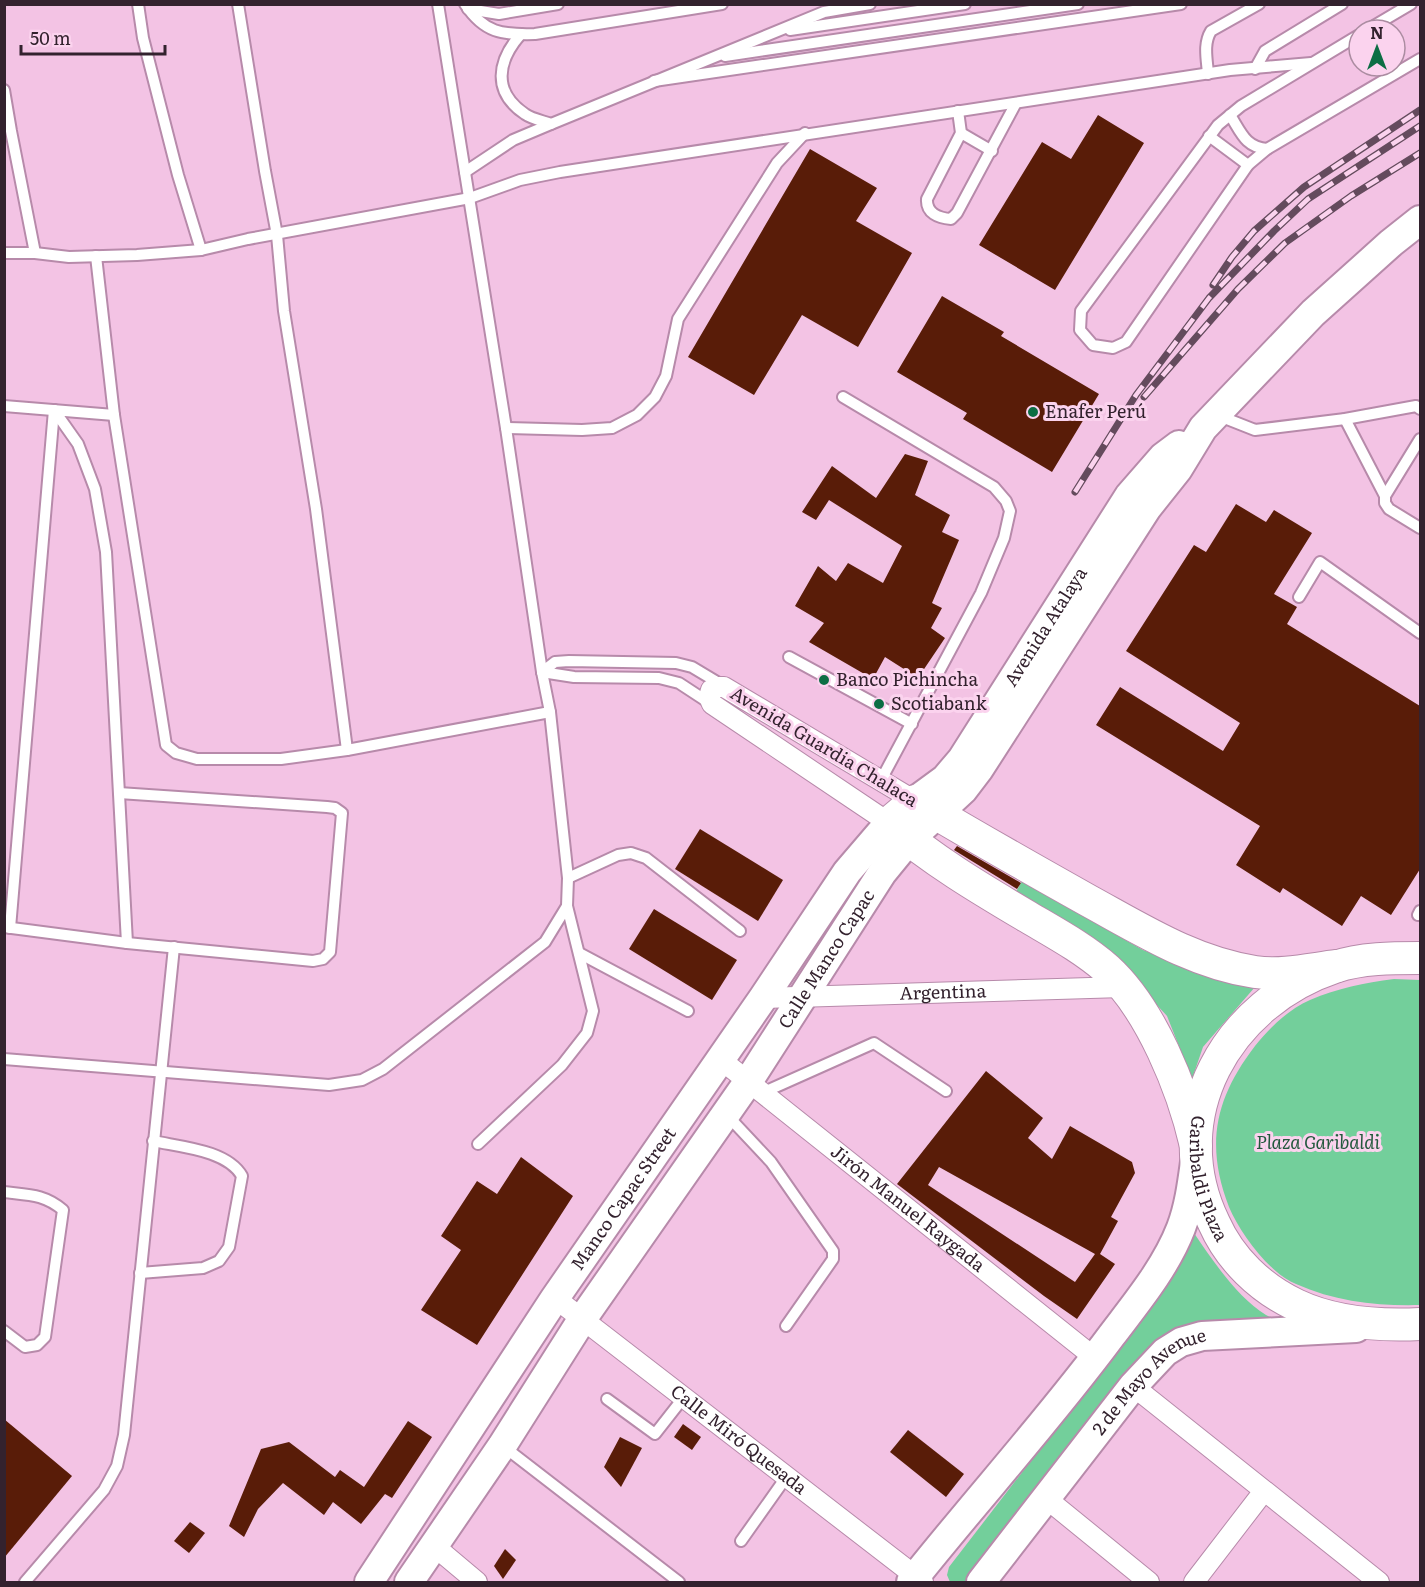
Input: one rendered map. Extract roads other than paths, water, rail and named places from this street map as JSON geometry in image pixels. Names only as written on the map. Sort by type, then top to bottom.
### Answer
[{"type":"main road","name":"Avenida Atalaya","points":[[899,832],[926,808],[963,790],[979,769],[1147,508],[1178,469],[1210,421],[1312,313],[1420,220]]},
{"type":"main road","name":"Avenida Guardia Chalaca","points":[[926,808],[990,846],[1180,950],[1216,963],[1257,972],[1296,971],[1337,966]]},
{"type":"main road","name":"Avenida Guardia Chalaca","points":[[899,832],[945,867],[1083,950],[1108,970],[1123,987],[1153,1032],[1178,1085],[1188,1113],[1196,1150]]},
{"type":"main road","name":"Calle Manco Capac","points":[[755,1088],[801,997],[882,873],[899,832]]},
{"type":"main road","name":"Manco Capac Street","points":[[369,1582],[555,1298],[763,998],[847,872],[899,832]]},
{"type":"main road","name":"Garibaldi Plaza","points":[[1408,1325],[1361,1323],[1322,1314],[1296,1305],[1253,1276],[1236,1260],[1209,1213],[1200,1186],[1196,1150],[1199,1113],[1206,1087],[1231,1040],[1264,1004],[1287,987],[1337,966],[1373,960],[1420,958]]},
{"type":"main road","name":"Manco Capac Street","points":[[409,1582],[502,1446],[583,1318],[726,1113],[755,1088]]},
{"type":"main road","points":[[917,1581],[1095,1358],[1151,1281],[1180,1230],[1188,1206],[1196,1150]]},
{"type":"main road","name":"2 de Mayo Avenue","points":[[981,1582],[1133,1386],[1165,1352],[1181,1342],[1202,1336],[1408,1325]]},
{"type":"street","name":"Avenida Guardia Chalaca","points":[[899,832],[805,765],[712,704],[709,697],[711,690],[724,687],[926,808]]},
{"type":"street","points":[[805,765],[819,743]]},
{"type":"street","name":"Argentina","points":[[763,998],[1123,987]]},
{"type":"street","name":"Jirón Manuel Raygada","points":[[720,1059],[1095,1358]]},
{"type":"street","name":"Calle Miró Quesada","points":[[555,1298],[787,1476],[917,1581]]},
{"type":"street","points":[[1133,1386],[1379,1582]]},
{"type":"street","points":[[1194,1582],[1264,1491]]},
{"type":"street","points":[[1047,1499],[1149,1582]]},
{"type":"street","points":[[433,1545],[477,1582]]},
{"type":"lane","points":[[138,4],[143,39],[178,175],[201,250]]},
{"type":"lane","points":[[238,4],[277,235],[284,311],[316,509],[347,750]]},
{"type":"lane","points":[[438,4],[550,712],[567,878],[567,906],[593,1011],[587,1033],[562,1065],[478,1144]]},
{"type":"lane","points":[[466,7],[499,14],[558,4]]},
{"type":"lane","points":[[466,7],[474,19],[490,30],[511,35],[722,4]]},
{"type":"lane","points":[[465,172],[513,140],[654,81],[824,12],[870,4]]},
{"type":"lane","points":[[774,32],[965,4]]},
{"type":"lane","points":[[709,59],[1078,4]]},
{"type":"lane","points":[[654,81],[1181,4]]},
{"type":"lane","points":[[1208,74],[1206,45],[1211,31],[1258,4]]},
{"type":"lane","points":[[1255,69],[1265,51],[1342,4]]},
{"type":"lane","points":[[1387,18],[1411,4]]},
{"type":"lane","points":[[521,34],[509,47],[501,68],[504,90],[514,105],[526,116],[551,124]]},
{"type":"lane","points":[[1347,42],[1230,115],[1218,125],[1081,310],[1080,330],[1093,345],[1113,348],[1126,342],[1248,165],[1267,149],[1420,59]]},
{"type":"lane","points":[[4,253],[35,253],[69,257],[201,250],[248,239],[470,198],[520,180],[560,172],[805,133],[1208,74],[1311,63]]},
{"type":"lane","points":[[4,90],[35,253]]},
{"type":"lane","points":[[958,111],[961,133],[927,198],[926,206],[929,211],[944,219],[951,219],[957,213],[992,152],[1016,103]]},
{"type":"lane","points":[[1230,115],[1247,142],[1257,148],[1267,149]]},
{"type":"lane","points":[[506,428],[582,430],[612,428],[638,415],[655,397],[666,376],[678,318],[777,163],[805,133]]},
{"type":"lane","points":[[961,133],[992,152]]},
{"type":"lane","points":[[1209,136],[1248,165]]},
{"type":"lane","points":[[96,256],[114,415],[166,746],[176,753],[197,759],[282,759],[347,750],[550,712]]},
{"type":"lane","points":[[843,397],[994,487],[1006,501],[1010,511],[1004,538],[981,593],[881,780]]},
{"type":"lane","points":[[1210,421],[1256,430],[1345,419],[1419,404]]},
{"type":"lane","points":[[4,406],[114,415]]},
{"type":"lane","points":[[54,410],[78,444],[95,489],[106,552],[126,943]]},
{"type":"lane","points":[[54,410],[7,928],[126,943],[313,960],[323,959],[330,952],[342,813],[335,808],[327,807],[119,793]]},
{"type":"lane","points":[[1345,419],[1385,496],[1385,504],[1389,509],[1420,528]]},
{"type":"lane","points":[[1385,496],[1420,439]]},
{"type":"lane","points":[[1299,597],[1320,562],[1420,633]]},
{"type":"lane","points":[[789,657],[912,724]]},
{"type":"lane","points":[[542,672],[555,662],[676,663],[692,667],[724,687]]},
{"type":"lane","points":[[542,672],[574,677],[658,678],[679,683],[712,704]]},
{"type":"lane","points":[[567,878],[618,855],[631,853],[646,858],[740,931]]},
{"type":"lane","points":[[4,1059],[329,1085],[362,1080],[383,1069],[545,942],[567,906]]},
{"type":"lane","points":[[25,1582],[104,1490],[117,1466],[124,1435],[174,947]]},
{"type":"lane","points":[[579,953],[688,1011]]},
{"type":"lane","points":[[755,1088],[874,1043],[945,1091]]},
{"type":"lane","points":[[726,1113],[771,1162],[833,1251],[833,1259],[786,1326]]},
{"type":"lane","points":[[140,1273],[203,1268],[219,1261],[229,1247],[242,1176],[237,1166],[217,1155],[153,1141]]},
{"type":"lane","points":[[4,1192],[52,1200],[63,1210],[45,1337],[37,1345],[25,1347],[4,1331]]},
{"type":"lane","points":[[607,1399],[655,1434],[684,1397]]},
{"type":"lane","points":[[502,1446],[679,1582]]},
{"type":"lane","points":[[741,1541],[787,1476]]},
{"type":"railway","points":[[1213,285],[1254,231],[1304,187],[1420,110]]},
{"type":"railway","points":[[1075,492],[1136,395],[1209,298],[1308,199],[1420,126]]},
{"type":"railway","points":[[1144,397],[1238,289],[1285,243],[1351,196],[1420,153]]},
{"type":"place","name":"Enafer Perú","points":[[1033,412]]},
{"type":"place","name":"Banco Pichincha","points":[[824,680]]},
{"type":"place","name":"Scotiabank","points":[[879,704]]},
{"type":"park label","name":"Plaza Garibaldi","points":[[1318,1143]]}]
